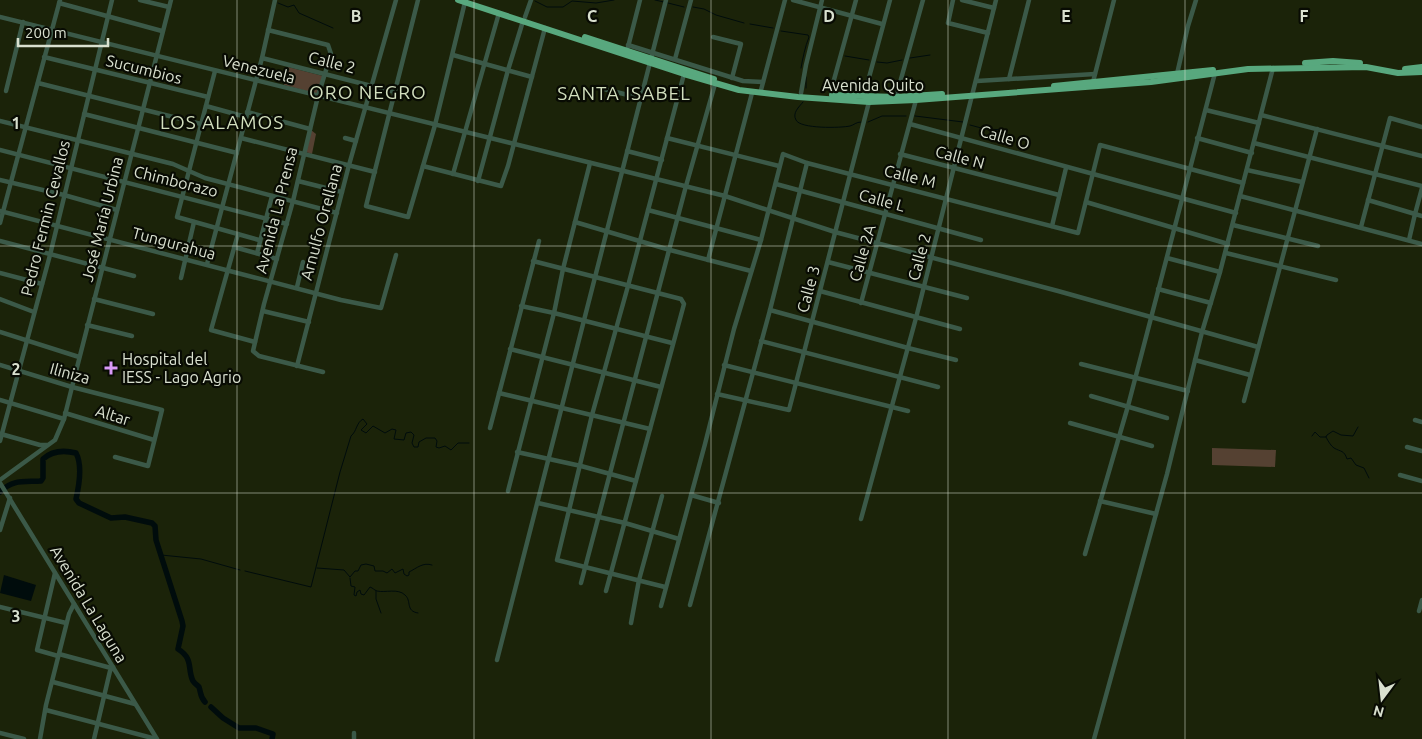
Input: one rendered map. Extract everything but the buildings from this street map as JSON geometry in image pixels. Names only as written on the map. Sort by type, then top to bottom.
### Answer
[{"type":"highway","name":"Avenida Quito","points":[[472,0],[545,28],[651,57],[740,87],[801,94],[896,97],[974,94],[1151,82],[1248,69],[1302,65]]},
{"type":"highway","name":"Avenida Quito","points":[[461,1],[628,47],[684,74],[715,84],[752,93],[869,102],[916,100],[1177,74],[1248,65],[1302,65]]},
{"type":"highway","points":[[1302,65],[1333,61],[1407,69],[1422,67]]},
{"type":"highway","points":[[1302,65],[1366,67],[1398,73],[1422,72]]},
{"type":"street","name":"Pedro Fermin Cevallos","points":[[0,441],[50,255],[112,0]]},
{"type":"street","points":[[140,0],[169,7]]},
{"type":"street","name":"José María Urbina","points":[[47,445],[59,433],[64,416],[155,56],[171,0]]},
{"type":"street","points":[[207,264],[262,58],[274,0]]},
{"type":"street","name":"Arnulfo Orellana","points":[[297,366],[364,108],[396,0]]},
{"type":"street","points":[[418,0],[366,206],[408,217],[453,55],[461,1]]},
{"type":"street","points":[[478,181],[508,70],[531,0]]},
{"type":"street","points":[[628,47],[640,0]]},
{"type":"street","points":[[498,660],[666,0]]},
{"type":"street","points":[[675,59],[691,0]]},
{"type":"street","points":[[761,90],[785,0]]},
{"type":"street","points":[[793,0],[882,24]]},
{"type":"street","points":[[801,94],[802,79],[822,0]]},
{"type":"street","points":[[832,95],[832,87],[856,0]]},
{"type":"street","points":[[864,96],[890,0]]},
{"type":"street","points":[[896,97],[923,0]]},
{"type":"street","points":[[953,0],[948,23],[988,33]]},
{"type":"street","points":[[962,0],[994,8]]},
{"type":"street","name":"Calle 2","points":[[861,519],[963,138],[996,0]]},
{"type":"street","points":[[1009,79],[1029,0]]},
{"type":"street","points":[[1093,82],[1114,0]]},
{"type":"street","points":[[1177,74],[1196,0]]},
{"type":"street","points":[[0,223],[60,1],[162,32]]},
{"type":"street","points":[[453,174],[499,12]]},
{"type":"street","name":"Venezuela","points":[[0,17],[686,186],[725,196],[793,219]]},
{"type":"street","points":[[6,91],[23,22]]},
{"type":"street","points":[[422,166],[501,186],[545,28]]},
{"type":"street","name":"Avenida La Prensa","points":[[268,30],[328,45],[331,54],[318,96],[293,201],[255,342],[254,352],[259,356],[297,366]]},
{"type":"street","points":[[713,36],[741,44],[732,78]]},
{"type":"street","points":[[453,55],[532,77]]},
{"type":"street","name":"Sucumbios","points":[[44,57],[208,97]]},
{"type":"street","points":[[651,57],[675,59],[732,78],[763,82]]},
{"type":"street","name":"Calle 2","points":[[262,58],[395,92]]},
{"type":"street","points":[[1094,739],[1156,514],[1202,332],[1226,252],[1273,68]]},
{"type":"street","points":[[215,71],[176,217],[259,240]]},
{"type":"street","points":[[1085,554],[1120,436],[1215,73]]},
{"type":"street","points":[[665,587],[557,560],[592,415],[684,74]]},
{"type":"street","points":[[976,81],[1095,74]]},
{"type":"street","points":[[38,83],[202,124]]},
{"type":"street","points":[[581,583],[686,186],[715,84]]},
{"type":"street","points":[[604,89],[640,98]]},
{"type":"street","points":[[708,260],[752,93]]},
{"type":"street","name":"Calle 2A","points":[[861,303],[916,100]]},
{"type":"street","name":"Calle 3","points":[[717,394],[789,410],[869,102]]},
{"type":"street","points":[[206,106],[310,129]]},
{"type":"street","points":[[1206,110],[1259,123]]},
{"type":"street","points":[[84,114],[237,153]]},
{"type":"street","points":[[1261,115],[1422,156]]},
{"type":"street","points":[[1361,227],[1390,118],[1422,127]]},
{"type":"street","points":[[0,121],[173,164],[205,178],[337,212]]},
{"type":"street","name":"Calle O","points":[[910,124],[1236,213]]},
{"type":"street","points":[[1244,400],[1317,129]]},
{"type":"street","points":[[241,138],[375,172]]},
{"type":"street","points":[[345,138],[356,141]]},
{"type":"street","points":[[661,606],[724,364],[761,240],[779,166],[667,138]]},
{"type":"street","points":[[1197,138],[1252,152]]},
{"type":"street","points":[[1254,143],[1375,173],[1422,187],[1409,240]]},
{"type":"street","points":[[1228,244],[1086,202],[1092,174],[1100,145],[1243,183]]},
{"type":"street","name":"Chimborazo","points":[[0,150],[286,224]]},
{"type":"street","points":[[627,151],[662,160]]},
{"type":"street","name":"Calle M","points":[[779,166],[784,154],[807,163],[1078,233],[1086,202]]},
{"type":"street","name":"Calle N","points":[[900,154],[1059,195]]},
{"type":"street","points":[[508,491],[590,163]]},
{"type":"street","points":[[690,604],[762,341],[807,163]]},
{"type":"street","points":[[1052,226],[1066,168]]},
{"type":"street","points":[[1247,170],[1302,182]]},
{"type":"street","points":[[0,180],[117,210]]},
{"type":"street","points":[[298,181],[342,192]]},
{"type":"street","name":"Calle L","points":[[776,184],[981,240]]},
{"type":"street","points":[[257,253],[272,196]]},
{"type":"street","points":[[1240,196],[1422,244]]},
{"type":"street","points":[[1368,200],[1422,216]]},
{"type":"street","points":[[648,210],[761,240]]},
{"type":"street","name":"Tungurahua","points":[[2,211],[341,300],[382,308],[396,255]]},
{"type":"street","points":[[793,219],[877,244],[1258,348]]},
{"type":"street","points":[[181,278],[194,222]]},
{"type":"street","points":[[575,222],[606,233],[751,271]]},
{"type":"street","points":[[1233,225],[1318,246]]},
{"type":"street","points":[[238,234],[211,330],[255,342]]},
{"type":"street","points":[[0,241],[134,276]]},
{"type":"street","points":[[490,428],[539,241]]},
{"type":"street","points":[[234,247],[277,259]]},
{"type":"street","points":[[1226,252],[1336,280]]},
{"type":"street","points":[[1167,258],[1220,272]]},
{"type":"street","points":[[533,261],[683,301],[683,307],[606,591]]},
{"type":"street","points":[[297,287],[303,262]]},
{"type":"street","points":[[828,262],[967,298]]},
{"type":"street","points":[[0,273],[42,284]]},
{"type":"street","points":[[1158,289],[1211,303]]},
{"type":"street","points":[[820,291],[960,329]]},
{"type":"street","points":[[0,299],[34,312]]},
{"type":"street","points":[[94,299],[153,314]]},
{"type":"street","points":[[521,306],[672,343]]},
{"type":"street","points":[[770,310],[956,360]]},
{"type":"street","points":[[262,311],[309,322]]},
{"type":"street","points":[[88,325],[132,336]]},
{"type":"street","points":[[0,332],[80,357]]},
{"type":"street","points":[[762,341],[938,387]]},
{"type":"street","points":[[510,349],[661,387]]},
{"type":"street","points":[[1196,360],[1250,375]]},
{"type":"street","points":[[724,364],[908,411]]},
{"type":"street","points":[[1081,364],[1136,376],[1188,391]]},
{"type":"street","name":"Iliniza","points":[[0,365],[72,387],[162,410],[154,440]]},
{"type":"street","points":[[297,366],[323,372]]},
{"type":"street","points":[[499,393],[650,429]]},
{"type":"street","points":[[1091,396],[1167,418]]},
{"type":"street","name":"Altar","points":[[0,400],[154,440]]},
{"type":"street","points":[[1415,420],[1422,422]]},
{"type":"street","points":[[1070,423],[1152,446]]},
{"type":"street","points":[[1,434],[40,445],[47,445]]},
{"type":"street","points":[[115,457],[148,466],[154,440]]},
{"type":"street","points":[[0,483],[47,445]]},
{"type":"street","points":[[1408,447],[1422,451]]},
{"type":"street","points":[[517,452],[581,466],[636,481]]},
{"type":"street","points":[[1400,475],[1422,481]]},
{"type":"street","name":"Avenida La Laguna","points":[[0,483],[157,739]]},
{"type":"street","points":[[691,495],[719,503]]},
{"type":"street","points":[[0,530],[8,496]]},
{"type":"street","points":[[631,623],[639,580],[662,496]]},
{"type":"street","points":[[1100,501],[1156,514]]},
{"type":"street","points":[[538,503],[625,523],[678,539]]},
{"type":"street","points":[[56,573],[37,650],[112,668],[94,739]]},
{"type":"street","points":[[1419,611],[1422,600]]},
{"type":"street","points":[[40,739],[66,623],[74,604]]},
{"type":"street","points":[[0,607],[66,623]]},
{"type":"street","points":[[53,682],[135,704]]},
{"type":"street","points":[[46,710],[157,739]]},
{"type":"street","points":[[0,733],[24,739]]},
{"type":"shaded area","points":[[288,67],[323,76],[318,94],[284,85]]},
{"type":"shaded area","points":[[311,130],[316,134],[312,154],[306,152]]},
{"type":"shaded area","points":[[1212,448],[1276,450],[1275,467],[1212,465]]},
{"type":"shaded area","points":[[4,575],[36,585],[31,601],[0,593]]},
{"type":"waterway","points":[[535,1],[547,7],[563,7],[572,1],[596,3],[614,0]]},
{"type":"waterway","points":[[655,0],[664,2]]},
{"type":"waterway","points":[[278,3],[288,7],[294,5],[299,13],[333,28]]},
{"type":"waterway","points":[[668,3],[684,7]]},
{"type":"waterway","points":[[693,7],[744,23]]},
{"type":"waterway","points":[[750,24],[773,28]]},
{"type":"waterway","points":[[781,31],[808,35],[801,68]]},
{"type":"waterway","points":[[910,58],[930,55]]},
{"type":"waterway","points":[[845,56],[869,60]]},
{"type":"waterway","points":[[877,62],[887,63],[902,60]]},
{"type":"waterway","points":[[806,77],[806,88]]},
{"type":"waterway","points":[[803,102],[796,110],[795,115],[799,123],[821,127],[838,127],[850,126],[861,122]]},
{"type":"waterway","points":[[868,122],[882,116],[906,116]]},
{"type":"waterway","points":[[915,116],[963,122]]},
{"type":"waterway","points":[[970,125],[985,129],[1007,130]]},
{"type":"waterway","points":[[245,571],[311,587],[351,436],[363,419],[367,424],[361,430],[366,433],[373,426],[385,433],[392,429],[396,430],[394,439],[404,440],[406,433],[411,432],[414,435],[412,443],[414,447],[418,447],[419,442],[426,438],[435,438],[437,441],[436,447],[445,446],[451,450],[458,443],[469,443]]},
{"type":"waterway","points":[[1312,436],[1315,432],[1320,437],[1326,437],[1333,431],[1341,435],[1353,436],[1358,427]]},
{"type":"waterway","points":[[1326,437],[1332,446],[1343,453],[1347,459],[1351,458],[1356,465],[1364,468],[1369,478]]},
{"type":"waterway","points":[[0,492],[14,483],[41,481],[43,478],[43,459],[55,452],[67,451],[76,453],[78,458],[80,470],[76,499],[79,503],[111,518],[125,517],[152,523],[155,526],[156,540],[183,626],[178,649],[188,660],[191,677],[199,687],[201,697],[205,702]]},
{"type":"waterway","points":[[161,555],[201,559],[240,570]]},
{"type":"waterway","points":[[317,568],[344,570],[350,577],[355,571],[358,571],[361,565],[366,564],[374,566],[375,571],[387,573],[392,569],[395,573],[403,569],[404,574],[407,576],[409,572],[420,566],[432,565]]},
{"type":"waterway","points":[[350,578],[351,586],[355,587],[354,595],[356,596],[360,590],[361,594],[364,595],[370,587],[377,591],[399,592],[407,597],[411,610],[418,613]]},
{"type":"waterway","points":[[376,591],[376,599],[381,613]]},
{"type":"waterway","points":[[211,707],[223,718],[239,728],[256,728],[273,734],[272,739]]},
{"type":"place","name":"Hospital del IESS - Lago Agrio","points":[[111,368]]},
{"type":"district","name":"ORO NEGRO","points":[[368,92]]},
{"type":"district","name":"SANTA ISABEL","points":[[624,93]]},
{"type":"district","name":"LOS ALAMOS","points":[[222,122]]}]
